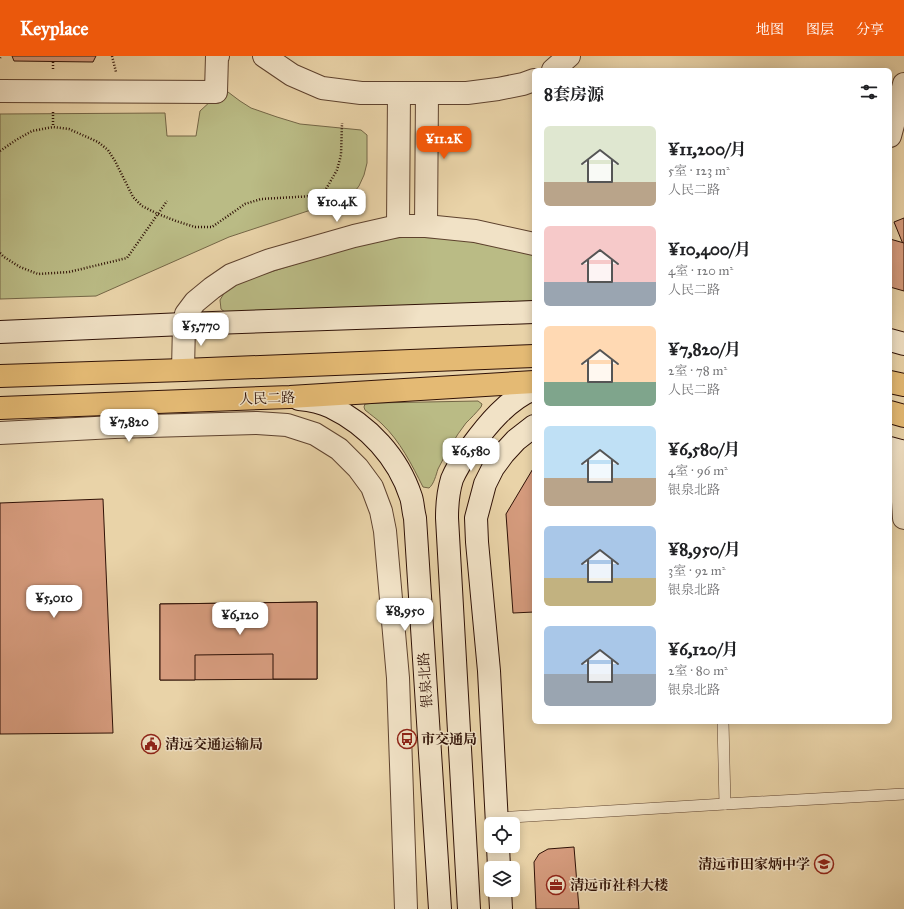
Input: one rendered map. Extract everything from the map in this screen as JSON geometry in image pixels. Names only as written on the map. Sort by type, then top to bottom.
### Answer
[{"type":"main road","points":[[0,376],[532,356]]},
{"type":"main road","name":"人民二路","points":[[0,408],[290,397],[532,382]]},
{"type":"main road","points":[[892,382],[904,385]]},
{"type":"main road","points":[[892,413],[904,416]]},
{"type":"street","points":[[0,91],[216,92],[218,56]]},
{"type":"street","points":[[264,56],[292,75],[322,88],[361,94],[467,93],[523,84],[532,81]]},
{"type":"street","points":[[555,68],[569,56]]},
{"type":"street","points":[[892,132],[900,116],[904,84]]},
{"type":"street","points":[[398,226],[399,93]]},
{"type":"street","points":[[426,226],[427,93]]},
{"type":"street","points":[[183,370],[184,324],[186,314],[195,302],[231,274],[270,260],[354,236],[398,226],[426,226],[475,231],[532,244]]},
{"type":"street","points":[[0,332],[532,312]]},
{"type":"street","points":[[892,341],[904,344]]},
{"type":"street","points":[[469,909],[447,497],[452,478],[460,463],[482,432],[498,414],[515,399],[532,390]]},
{"type":"street","name":"银泉北路","points":[[290,397],[314,401],[331,407],[368,432],[392,459],[404,480],[411,497],[415,518],[440,909]]},
{"type":"street","name":"银泉北路","points":[[257,423],[287,425],[315,434],[339,449],[358,468],[372,487],[381,511],[385,531],[398,678],[406,909]]},
{"type":"street","name":"人民二路","points":[[0,433],[114,427],[257,423]]},
{"type":"street","points":[[497,817],[489,671],[476,518],[485,484],[493,468],[516,440],[532,428]]},
{"type":"street","points":[[469,450],[493,468]]},
{"type":"street","points":[[898,450],[904,518]]},
{"type":"street","points":[[500,897],[501,909]]},
{"type":"lane","points":[[722,724],[725,804]]},
{"type":"lane","points":[[520,819],[725,804],[904,794]]},
{"type":"path","points":[[0,151],[16,140],[32,132],[53,127],[69,129],[98,142],[108,150],[133,197],[142,206],[176,221],[195,226],[212,226],[244,204],[261,199],[313,196],[326,189],[337,170],[341,155],[342,123]]},
{"type":"path","points":[[0,254],[20,267],[38,274],[69,272],[127,258],[167,201]]},
{"type":"green space","points":[[224,89],[251,108],[300,124],[361,130],[367,135],[367,163],[359,186],[352,195],[229,237],[96,296],[0,299],[0,114],[165,113],[167,136],[196,136],[200,111]]},
{"type":"green space","points":[[413,237],[459,239],[532,255],[532,306],[230,316],[221,309],[220,300],[226,290],[248,279],[357,245],[392,238]]},
{"type":"green space","points":[[478,401],[482,404],[481,407],[454,439],[438,469],[434,482],[429,488],[423,487],[400,446],[380,422],[365,410],[364,407],[365,404],[374,403]]},
{"type":"building","points":[[12,56],[96,56],[93,62],[14,61]]},
{"type":"building","points":[[904,218],[904,244],[903,244],[894,222]]},
{"type":"building","points":[[892,240],[904,243],[904,291],[892,288]]},
{"type":"building","points":[[532,470],[532,612],[513,613],[506,514]]},
{"type":"building","points":[[103,499],[113,733],[0,734],[0,503]]},
{"type":"building","points":[[317,602],[317,679],[160,680],[160,604]]},
{"type":"building","points":[[317,602],[317,679],[273,679],[273,654],[195,655],[195,680],[160,680],[160,604]]},
{"type":"building","name":"清远市社科大楼","points":[[574,847],[579,909],[536,909],[534,862],[539,854],[548,849]]},
{"type":"place","name":"市交通局","points":[[407,739]]},
{"type":"place","name":"清远交通运输局","points":[[151,744]]},
{"type":"place","name":"清远市田家炳中学","points":[[824,864]]},
{"type":"place","name":"清远市社科大楼","points":[[556,885]]}]
